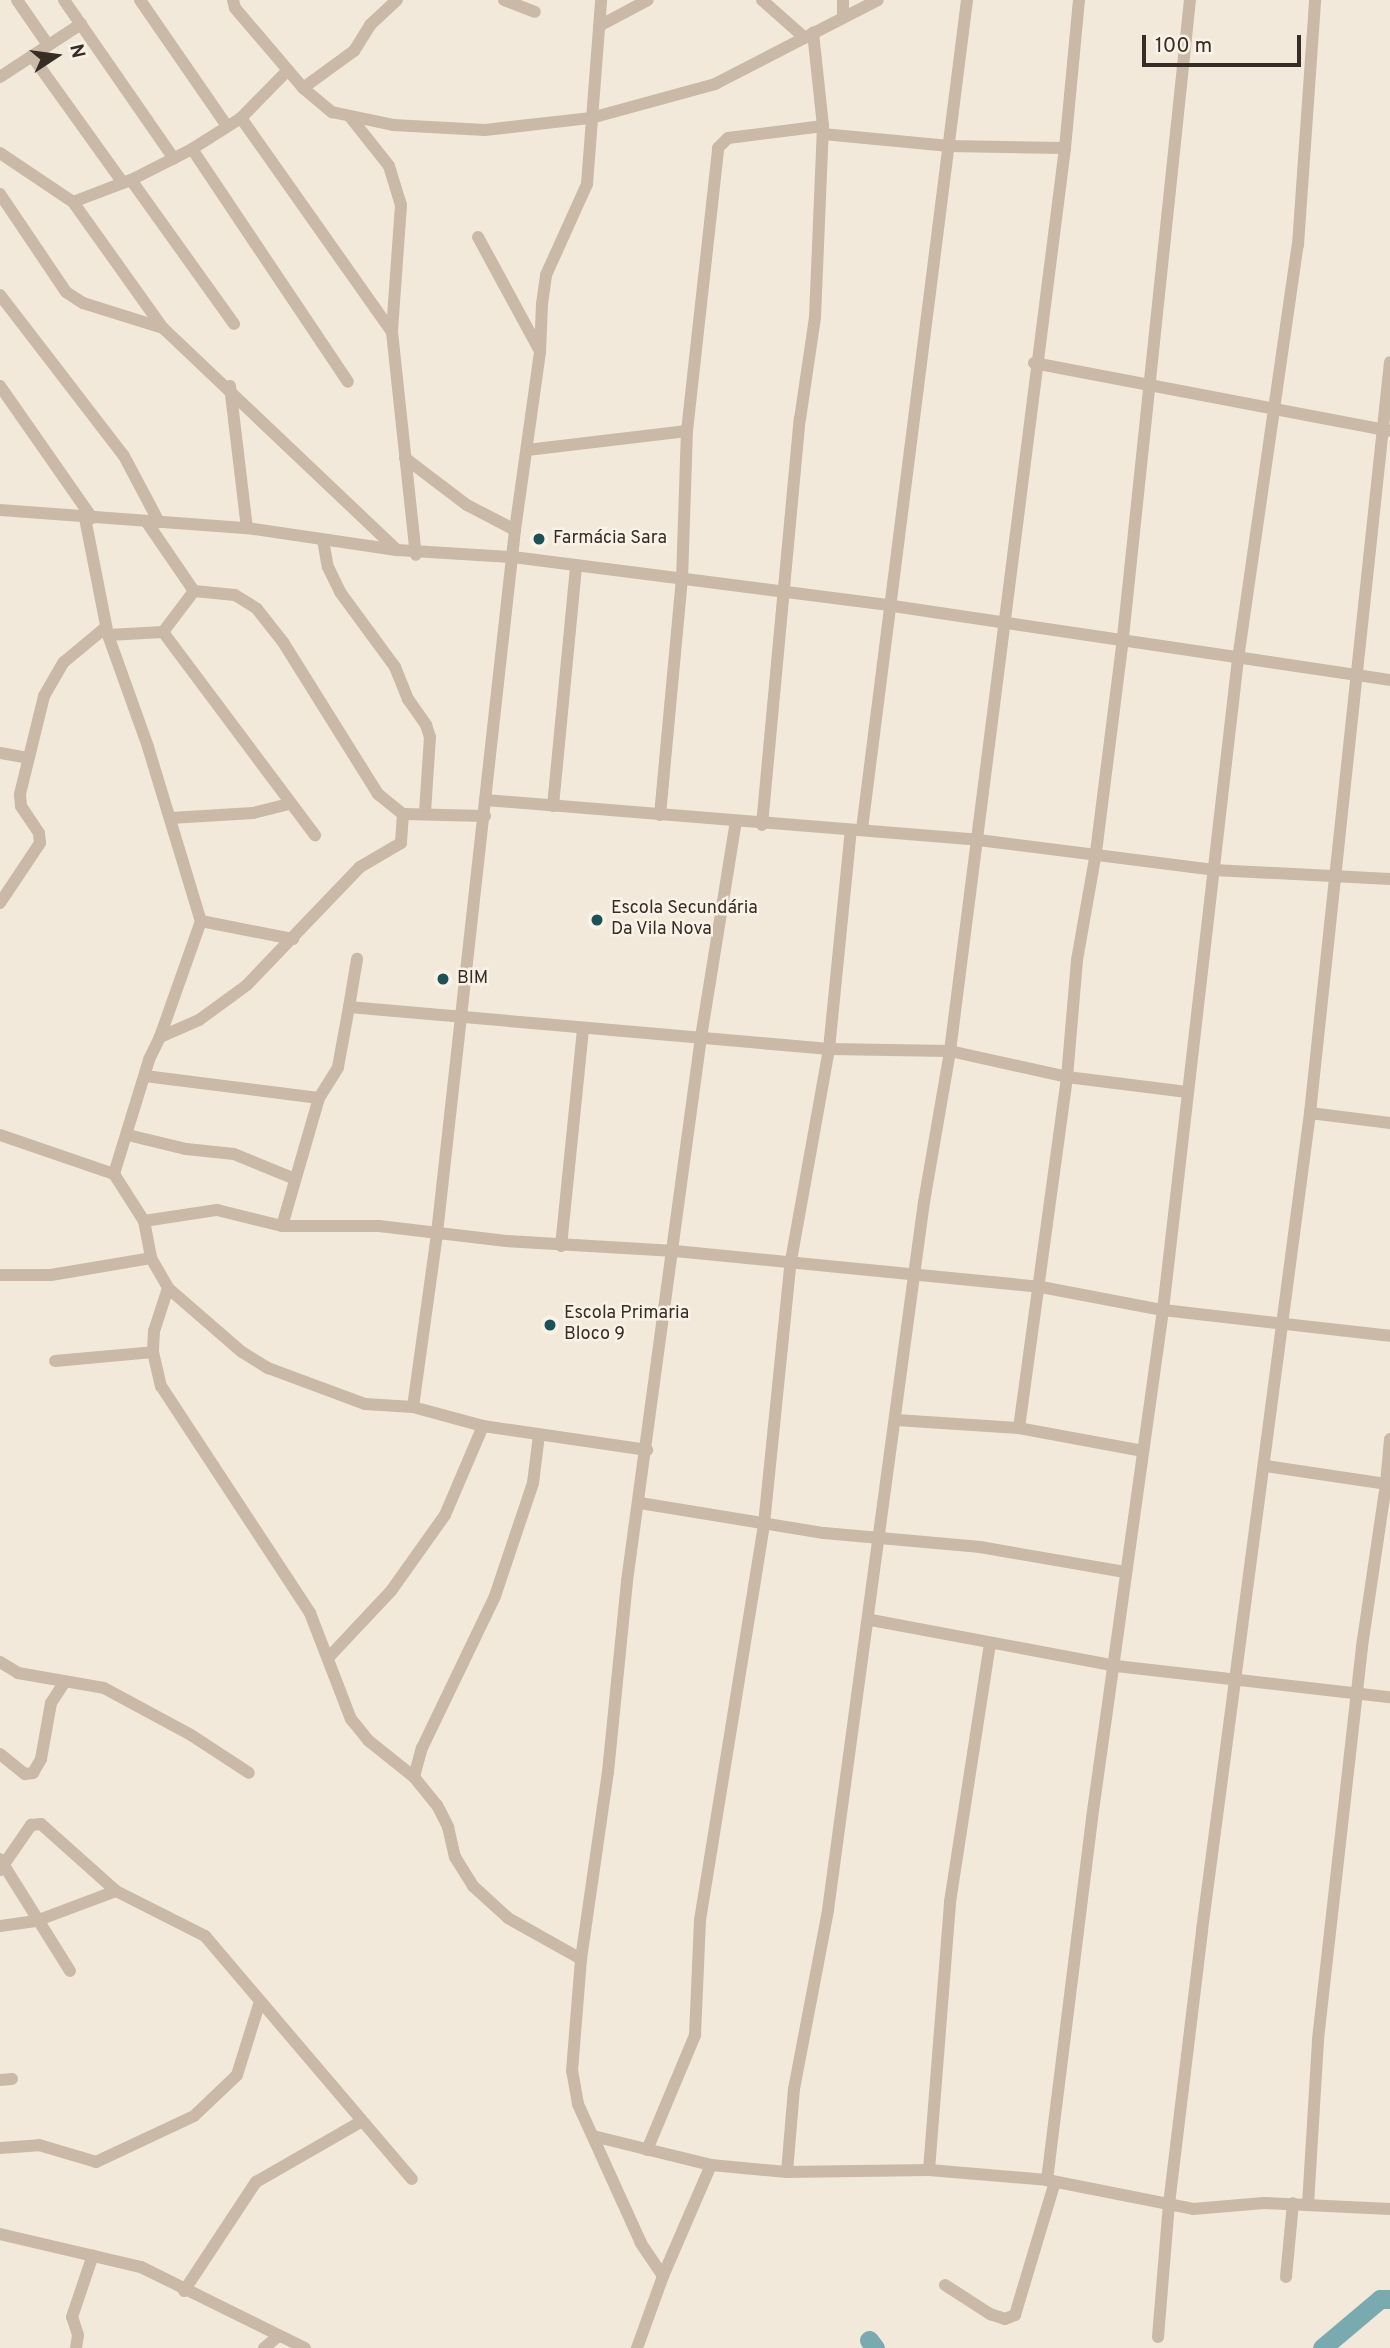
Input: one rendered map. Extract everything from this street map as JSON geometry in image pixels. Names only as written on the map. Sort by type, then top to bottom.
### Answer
[{"type":"street","points":[[17,0],[48,45]]},
{"type":"street","points":[[64,0],[174,159]]},
{"type":"street","points":[[140,0],[227,126]]},
{"type":"street","points":[[222,0],[234,4],[315,101],[351,118],[485,130],[591,118],[715,84],[878,0]]},
{"type":"street","points":[[303,88],[354,51],[370,25],[397,0]]},
{"type":"street","points":[[504,0],[535,12]]},
{"type":"street","points":[[413,1407],[437,1233],[459,1016],[485,816],[515,530],[540,352],[547,275],[587,184],[601,0]]},
{"type":"street","points":[[599,26],[648,0]]},
{"type":"street","points":[[762,0],[809,36],[823,130],[815,317],[800,419],[786,593],[762,825]]},
{"type":"street","points":[[843,0],[844,17]]},
{"type":"street","points":[[647,2150],[695,2035],[700,1920],[764,1524],[790,1266],[829,1049],[856,830],[893,606],[967,0]]},
{"type":"street","points":[[788,2172],[794,2089],[828,1910],[871,1620],[879,1536],[915,1278],[950,1051],[1005,622],[1034,363],[1065,148],[1079,0]]},
{"type":"street","points":[[1019,1428],[1041,1287],[1067,1077],[1077,960],[1096,852],[1123,637],[1146,384],[1190,0]]},
{"type":"street","points":[[945,2284],[990,2314],[1005,2319],[1015,2315],[1051,2181],[1091,1818],[1116,1666],[1125,1572],[1163,1310],[1238,659],[1298,245],[1315,0]]},
{"type":"street","points":[[0,77],[80,24]]},
{"type":"street","points":[[32,56],[234,324]]},
{"type":"street","points":[[73,202],[127,181],[192,149],[241,118],[288,70]]},
{"type":"street","points":[[241,118],[392,332]]},
{"type":"street","points":[[351,118],[396,180],[401,205],[392,332],[416,555]]},
{"type":"street","points":[[660,815],[682,580],[687,431],[721,141],[823,130],[949,146],[1065,148]]},
{"type":"street","points":[[192,149],[348,382]]},
{"type":"street","points":[[0,153],[73,202],[163,328],[230,386],[397,550]]},
{"type":"street","points":[[0,194],[66,292],[83,303],[163,328]]},
{"type":"street","points":[[478,237],[540,352]]},
{"type":"street","points":[[0,295],[124,456],[153,521],[194,591]]},
{"type":"street","points":[[1158,2337],[1169,2204],[1234,1678],[1266,1466],[1279,1324],[1310,1113],[1334,876],[1360,676],[1390,362]]},
{"type":"street","points":[[1034,363],[1385,430]]},
{"type":"street","points":[[0,386],[89,518],[107,631],[171,818],[201,921],[145,1076],[114,1174]]},
{"type":"street","points":[[230,386],[247,528]]},
{"type":"street","points":[[527,450],[687,431]]},
{"type":"street","points":[[405,458],[467,505],[515,530]]},
{"type":"street","points":[[2,507],[89,518],[247,528],[416,555],[513,557],[1123,637],[1238,659],[1390,680]]},
{"type":"street","points":[[323,540],[328,567],[340,592],[395,667],[426,725],[430,737],[425,813]]},
{"type":"street","points":[[553,806],[576,567]]},
{"type":"street","points":[[163,632],[194,591]]},
{"type":"street","points":[[194,591],[235,594],[257,609],[283,642],[378,794],[403,814],[485,816]]},
{"type":"street","points":[[0,902],[40,843],[39,834],[21,806],[27,758],[44,696],[58,672],[107,631],[163,632]]},
{"type":"street","points":[[163,632],[288,804],[315,835]]},
{"type":"street","points":[[0,753],[27,758]]},
{"type":"street","points":[[485,800],[762,825],[978,839],[1096,852],[1214,870],[1390,880]]},
{"type":"street","points":[[171,818],[253,813],[288,804]]},
{"type":"street","points":[[160,1037],[218,1006],[293,939],[360,867],[401,843],[403,814]]},
{"type":"street","points":[[663,2276],[642,2243],[578,2104],[572,2071],[581,1959],[639,1503],[675,1251],[701,1037],[736,821]]},
{"type":"street","points":[[201,921],[293,939]]},
{"type":"street","points":[[282,1226],[318,1098],[338,1067],[357,959]]},
{"type":"street","points":[[349,1007],[829,1049],[950,1051],[1067,1077],[1187,1092]]},
{"type":"street","points":[[561,1246],[583,1029]]},
{"type":"street","points":[[145,1076],[318,1098]]},
{"type":"street","points":[[1310,1113],[1390,1123]]},
{"type":"street","points":[[128,1135],[186,1149],[234,1154],[295,1179]]},
{"type":"street","points":[[3,1141],[114,1174],[144,1221],[151,1258],[168,1288],[242,1352],[268,1368],[365,1404],[413,1407],[483,1426],[646,1450]]},
{"type":"street","points":[[144,1221],[217,1210],[282,1226],[379,1226],[561,1246],[675,1251],[790,1266],[1041,1287],[1163,1310],[1390,1336]]},
{"type":"street","points":[[0,1275],[51,1275],[151,1258]]},
{"type":"street","points":[[168,1288],[154,1331],[153,1352],[170,1404],[310,1613],[359,1731],[414,1777],[437,1805],[448,1826],[455,1857],[472,1886],[508,1918],[581,1959]]},
{"type":"street","points":[[55,1361],[153,1352]]},
{"type":"street","points":[[896,1420],[1019,1428],[1143,1451]]},
{"type":"street","points":[[329,1657],[391,1591],[445,1515],[483,1426]]},
{"type":"street","points":[[414,1777],[422,1748],[495,1596],[533,1483],[539,1435]]},
{"type":"street","points":[[1308,2205],[1318,2041],[1357,1694],[1388,1484],[1390,1439]]},
{"type":"street","points":[[1266,1466],[1388,1484]]},
{"type":"street","points":[[639,1503],[764,1524],[879,1536],[1125,1572]]},
{"type":"street","points":[[871,1620],[1116,1666],[1390,1698]]},
{"type":"street","points":[[929,2170],[950,1902],[990,1644]]},
{"type":"street","points":[[0,1662],[18,1673],[104,1688],[191,1735],[249,1773]]},
{"type":"street","points":[[0,1754],[25,1774],[33,1773],[41,1759],[51,1703],[64,1683]]},
{"type":"street","points":[[70,1971],[36,1922],[2,1864],[31,1825],[41,1824],[116,1891],[205,1937],[412,2179]]},
{"type":"street","points":[[0,1926],[36,1922],[116,1891]]},
{"type":"street","points":[[0,2148],[39,2145],[96,2162],[194,2116],[237,2075],[260,2001]]},
{"type":"street","points":[[184,2291],[256,2182],[362,2121]]},
{"type":"street","points":[[593,2136],[711,2165],[788,2172],[929,2170],[1051,2181],[1193,2208],[1293,2203],[1390,2209]]},
{"type":"street","points":[[637,2348],[653,2314],[663,2276],[711,2165]]},
{"type":"street","points":[[1286,2277],[1293,2203]]},
{"type":"street","points":[[0,2234],[141,2267],[276,2337],[305,2348]]},
{"type":"street","points":[[76,2348],[78,2335],[72,2317],[93,2255]]},
{"type":"street","points":[[264,2348],[276,2337]]},
{"type":"waterway","points":[[1322,2348],[1380,2299],[1390,2299]]},
{"type":"waterway","points":[[869,2340],[875,2348]]},
{"type":"place","name":"Farmácia Sara","points":[[539,539]]},
{"type":"place","name":"Escola Secundária Da Vila Nova","points":[[597,920]]},
{"type":"place","name":"BIM","points":[[443,979]]},
{"type":"place","name":"Escola Primaria Bloco 9","points":[[550,1325]]}]
